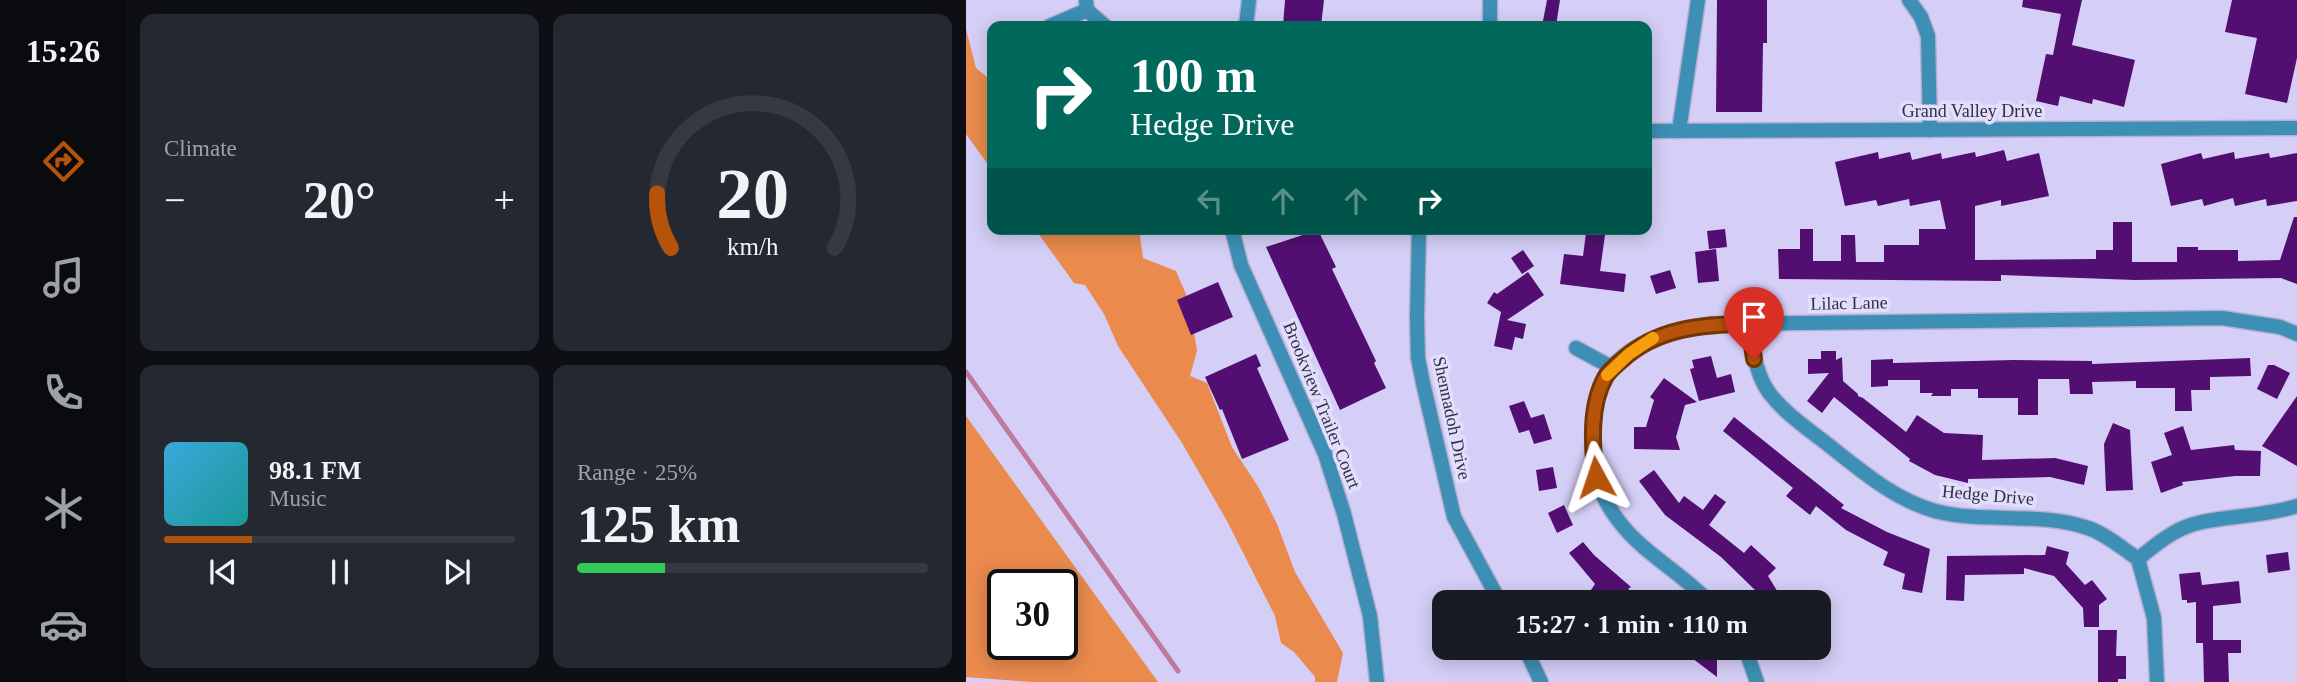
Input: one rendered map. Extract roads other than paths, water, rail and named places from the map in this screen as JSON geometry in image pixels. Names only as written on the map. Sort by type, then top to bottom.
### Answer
[{"type":"street","points":[[1247,21],[1249,0]]},
{"type":"street","points":[[1490,0],[1490,21]]},
{"type":"street","points":[[1679,131],[1698,0]]},
{"type":"street","points":[[1909,0],[1921,17],[1928,36],[1930,130]]},
{"type":"street","points":[[1059,21],[1086,5],[1100,21]]},
{"type":"street","name":"Grand Valley Drive","points":[[1652,131],[2297,128]]},
{"type":"street","name":"Brookview Trailer Court","points":[[1234,235],[1241,265],[1306,407],[1337,490],[1370,616],[1377,682]]},
{"type":"street","name":"Shennadoh Drive","points":[[1419,235],[1417,317],[1423,383],[1454,517],[1494,590]]},
{"type":"street","name":"Lilac Lane","points":[[1695,590],[1635,540],[1617,520],[1602,497],[1596,477],[1593,452],[1594,415],[1599,393],[1606,376],[1613,368],[1653,338],[1712,324],[2222,318],[2280,327],[2297,334]]},
{"type":"street","name":"Hedge Drive","points":[[1749,324],[1754,359],[1770,394],[1791,415],[1879,484],[1904,499],[1934,510],[1979,517],[2058,521],[2091,529],[2138,559]]},
{"type":"street","points":[[1576,348],[1613,368]]},
{"type":"street","points":[[2157,682],[2154,618],[2138,559],[2174,532],[2194,524],[2274,513],[2297,506]]},
{"type":"street","points":[[1531,660],[1541,682]]},
{"type":"street","points":[[1749,660],[1757,682]]},
{"type":"waterway","points":[[966,372],[1178,671]]}]
